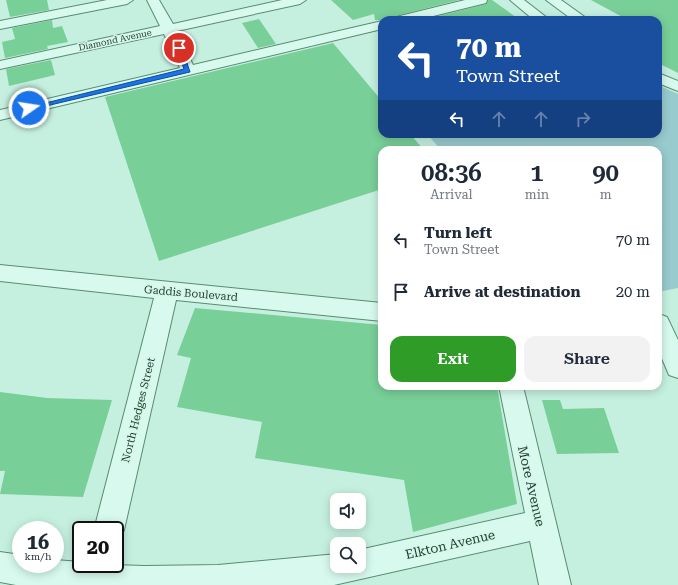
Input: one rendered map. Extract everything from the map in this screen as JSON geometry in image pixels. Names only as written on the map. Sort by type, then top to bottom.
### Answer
[{"type":"street","points":[[0,25],[127,0]]},
{"type":"street","points":[[153,0],[179,48],[188,70]]},
{"type":"street","name":"Diamond Avenue","points":[[0,65],[300,0]]},
{"type":"street","points":[[417,16],[482,0]]},
{"type":"street","points":[[516,0],[538,16]]},
{"type":"street","points":[[552,0],[576,16]]},
{"type":"street","points":[[0,115],[378,26]]},
{"type":"street","points":[[662,80],[678,86]]},
{"type":"street","name":"Gaddis Boulevard","points":[[0,273],[378,312]]},
{"type":"street","name":"North Hedges Street","points":[[111,521],[167,291]]},
{"type":"street","points":[[665,323],[678,367]]},
{"type":"street","name":"More Avenue","points":[[512,390],[555,585]]},
{"type":"street","name":"Elkton Avenue","points":[[366,563],[541,524]]},
{"type":"street","points":[[0,567],[27,572],[97,576],[175,584],[254,579],[323,578],[336,573]]},
{"type":"shaded area","points":[[662,87],[678,94],[678,288],[662,291],[662,146],[438,146],[430,138],[662,138]]},
{"type":"building","points":[[6,0],[47,0],[49,10],[10,17]]},
{"type":"building","points":[[331,0],[459,0],[396,16],[378,16],[378,20],[375,20],[374,14],[353,20]]},
{"type":"building","points":[[488,0],[492,0],[514,16],[439,16],[486,4]]},
{"type":"building","points":[[591,0],[678,0],[678,73],[662,65],[662,16],[621,16]]},
{"type":"building","points":[[259,19],[276,44],[258,48],[242,23]]},
{"type":"building","points":[[52,20],[53,28],[62,26],[68,42],[47,46],[48,49],[5,58],[2,42],[15,39],[12,28]]},
{"type":"building","points":[[333,43],[378,96],[378,138],[414,138],[420,146],[378,146],[378,190],[159,261],[105,97]]},
{"type":"building","points":[[51,60],[55,75],[9,86],[6,69]]},
{"type":"building","points":[[195,308],[378,325],[378,390],[498,390],[517,504],[413,532],[404,480],[255,458],[262,422],[177,407],[191,358],[177,355]]},
{"type":"building","points":[[0,392],[47,398],[112,400],[83,497],[0,494],[5,471],[0,471]]},
{"type":"building","points":[[542,400],[560,400],[563,409],[604,408],[619,453],[557,454]]},
{"type":"route","points":[[29,108],[188,70],[179,48]]}]
